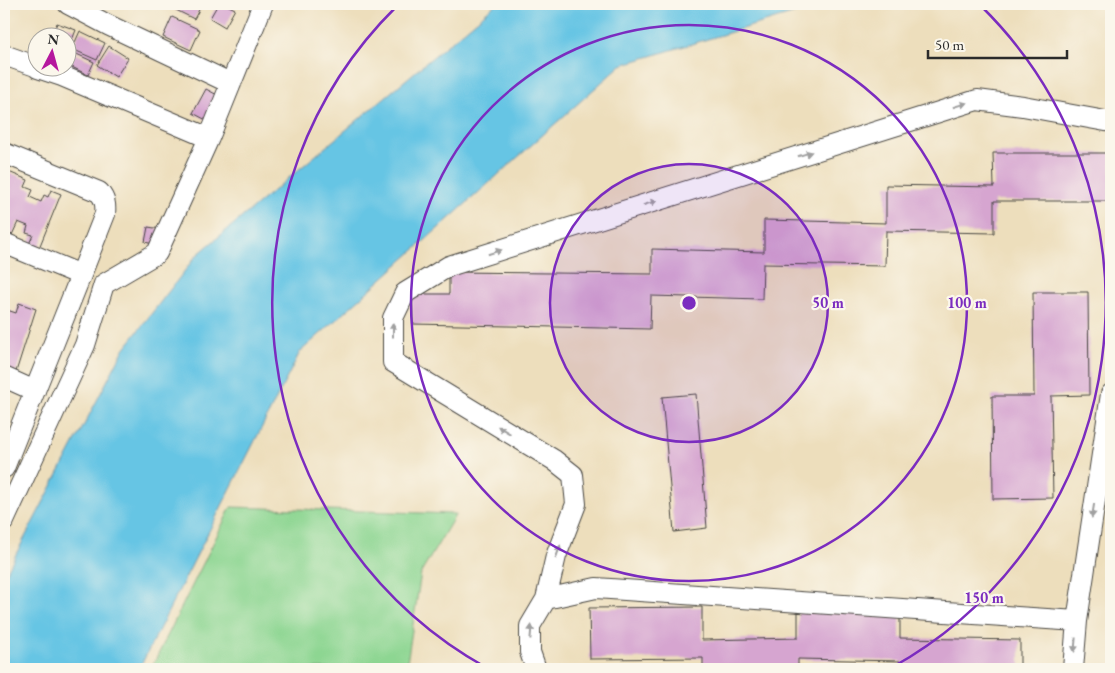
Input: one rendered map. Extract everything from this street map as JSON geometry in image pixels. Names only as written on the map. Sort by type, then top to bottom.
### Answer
[{"type":"street","points":[[68,4],[230,83]]},
{"type":"street","points":[[4,521],[85,345],[104,284],[157,254],[209,138],[263,4]]},
{"type":"street","points":[[4,55],[28,63]]},
{"type":"street","points":[[67,78],[209,138]]},
{"type":"street","points":[[536,669],[530,652],[530,626],[546,599],[556,556],[576,504],[573,475],[554,460],[393,362],[393,318],[405,293],[449,266],[978,100],[1111,122]]},
{"type":"street","points":[[4,153],[99,192],[104,198],[106,207],[106,214],[4,468]]},
{"type":"street","points":[[4,243],[81,275]]},
{"type":"street","points":[[4,378],[35,391]]},
{"type":"street","points":[[1073,669],[1077,621],[1111,394]]},
{"type":"street","points":[[546,599],[596,588],[1077,621]]},
{"type":"green space","points":[[231,507],[456,514],[421,573],[406,669],[151,669]]},
{"type":"water","points":[[496,4],[825,4],[621,65],[300,352],[139,669],[4,669],[4,577],[124,349],[197,255]]},
{"type":"building","points":[[164,4],[202,4],[194,19]]},
{"type":"building","points":[[218,4],[225,4],[235,9],[225,27],[210,18]]},
{"type":"building","points":[[172,17],[200,30],[191,50],[163,37]]},
{"type":"building","points":[[57,23],[71,28],[55,28]]},
{"type":"building","points":[[80,31],[105,43],[97,60],[78,52],[78,36]]},
{"type":"building","points":[[109,46],[128,58],[116,77],[97,65]]},
{"type":"building","points":[[78,55],[94,62],[88,75],[78,70]]},
{"type":"building","points":[[206,89],[221,97],[208,121],[193,113]]},
{"type":"building","points":[[993,153],[1111,153],[1111,201],[994,201],[994,233],[886,231],[885,266],[763,264],[762,299],[651,296],[650,329],[413,324],[412,294],[449,294],[449,272],[652,274],[652,249],[764,252],[764,220],[886,223],[886,185],[994,187]]},
{"type":"building","points":[[4,170],[28,180],[25,187],[33,190],[30,197],[41,202],[44,195],[48,197],[51,190],[61,194],[39,248],[29,244],[33,235],[26,233],[28,226],[18,222],[12,235],[4,232]]},
{"type":"building","points":[[148,227],[161,229],[157,245],[145,242]]},
{"type":"building","points":[[1033,292],[1088,292],[1089,395],[1051,396],[1053,498],[993,499],[992,396],[1034,396]]},
{"type":"building","points":[[19,303],[36,309],[15,375],[4,372],[4,309],[16,313]]},
{"type":"building","points":[[696,394],[707,528],[674,532],[662,397]]},
{"type":"building","points":[[702,607],[702,640],[798,638],[798,612],[900,614],[900,638],[1020,640],[1020,669],[900,669],[900,661],[798,659],[798,669],[703,669],[703,658],[590,659],[589,608]]}]
